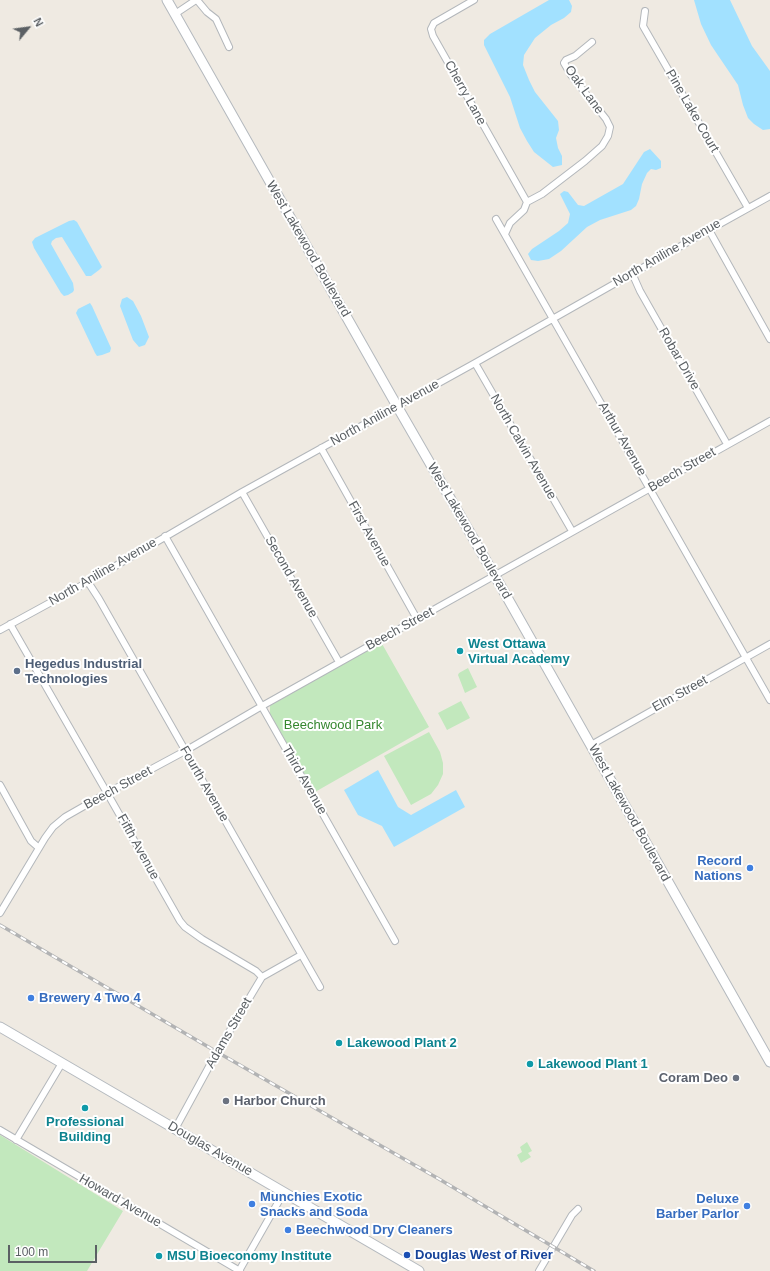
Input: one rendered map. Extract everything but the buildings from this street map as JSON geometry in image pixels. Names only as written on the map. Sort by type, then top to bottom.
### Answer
[{"type":"street","name":"West Lakewood Boulevard","points":[[167,0],[770,1062]]},
{"type":"street","points":[[175,14],[196,0],[216,19],[229,47]]},
{"type":"street","name":"Cherry Lane","points":[[474,0],[434,23],[431,28],[433,36],[527,202]]},
{"type":"street","name":"Pine Lake Court","points":[[645,11],[643,26],[748,208]]},
{"type":"street","name":"Oak Lane","points":[[527,202],[542,194],[585,161],[602,146],[608,136],[610,128],[606,119],[571,75],[564,63],[592,42]]},
{"type":"street","name":"North Aniline Avenue","points":[[0,630],[88,582],[242,492],[475,363],[770,196]]},
{"type":"street","points":[[505,234],[510,222],[524,210],[527,202]]},
{"type":"street","name":"Arthur Avenue","points":[[496,219],[554,318],[770,700]]},
{"type":"street","points":[[708,230],[770,339]]},
{"type":"street","name":"Robar Drive","points":[[632,273],[640,291],[727,444]]},
{"type":"street","name":"North Calvin Avenue","points":[[475,363],[572,531]]},
{"type":"street","name":"Beech Street","points":[[0,913],[45,838],[65,817],[185,751],[339,662],[770,421]]},
{"type":"street","name":"First Avenue","points":[[321,448],[417,619]]},
{"type":"street","name":"Second Avenue","points":[[242,492],[339,662]]},
{"type":"street","name":"Third Avenue","points":[[165,536],[395,941]]},
{"type":"street","name":"Fourth Avenue","points":[[88,582],[320,987]]},
{"type":"street","name":"Fifth Avenue","points":[[10,624],[180,921],[185,927],[196,935],[262,976]]},
{"type":"street","name":"Elm Street","points":[[591,745],[770,644]]},
{"type":"street","points":[[0,785],[30,841],[39,848]]},
{"type":"street","points":[[262,976],[301,955]]},
{"type":"street","name":"Adams Street","points":[[175,1129],[217,1052],[262,976]]},
{"type":"street","name":"Douglas Avenue","points":[[0,1026],[419,1271]]},
{"type":"street","points":[[16,1140],[62,1063]]},
{"type":"street","name":"Howard Avenue","points":[[0,1130],[239,1271]]},
{"type":"street","points":[[239,1271],[284,1192]]},
{"type":"street","points":[[538,1271],[574,1211],[578,1209]]},
{"type":"green space","name":"Beechwood Park","points":[[381,642],[429,727],[315,792],[270,714],[270,706],[271,704]]},
{"type":"green space","points":[[468,668],[477,687],[465,693],[458,675]]},
{"type":"green space","points":[[461,701],[470,718],[447,730],[438,713]]},
{"type":"green space","points":[[429,732],[440,752],[443,763],[443,774],[438,785],[431,794],[411,805],[384,756]]},
{"type":"green space","points":[[0,1135],[123,1211],[87,1271],[0,1271]]},
{"type":"green space","points":[[527,1142],[532,1151],[528,1153],[531,1157],[521,1163],[517,1155],[522,1152],[520,1147]]},
{"type":"water","points":[[549,0],[569,0],[572,6],[571,12],[535,38],[524,55],[523,65],[535,92],[558,121],[559,130],[556,138],[558,148],[562,156],[562,165],[553,167],[534,152],[527,141],[520,128],[510,97],[484,45],[484,40],[490,34]]},
{"type":"water","points":[[694,0],[730,0],[752,46],[770,71],[770,129],[763,130],[748,118],[738,85],[711,45],[701,24]]},
{"type":"water","points":[[650,149],[661,161],[661,168],[656,170],[651,169],[647,173],[642,184],[636,206],[631,210],[600,220],[587,227],[561,251],[549,259],[538,261],[531,260],[528,254],[532,249],[559,231],[568,223],[570,214],[560,194],[564,191],[568,192],[578,205],[584,206],[623,184],[644,152]]},
{"type":"water","points":[[74,220],[77,222],[102,267],[91,276],[86,276],[62,237],[56,238],[52,241],[51,244],[73,283],[73,292],[64,296],[34,248],[32,242],[35,238]]},
{"type":"water","points":[[127,297],[133,301],[141,316],[149,337],[145,345],[139,347],[133,340],[120,306],[122,299]]},
{"type":"water","points":[[90,303],[111,348],[110,352],[97,356],[76,313],[78,309]]},
{"type":"water","points":[[378,770],[398,807],[411,815],[456,790],[465,807],[394,847],[382,826],[358,815],[344,790]]},
{"type":"railway","points":[[0,925],[217,1052],[439,1179],[594,1271]]},
{"type":"place","name":"West Ottawa Virtual Academy","points":[[460,651]]},
{"type":"place","name":"Hegedus Industrial Technologies","points":[[17,671]]},
{"type":"place","name":"Record Nations","points":[[750,868]]},
{"type":"place","name":"Brewery 4 Two 4","points":[[31,998]]},
{"type":"place","name":"Lakewood Plant 2","points":[[339,1043]]},
{"type":"place","name":"Lakewood Plant 1","points":[[530,1064]]},
{"type":"place","name":"Coram Deo","points":[[736,1078]]},
{"type":"place","name":"Harbor Church","points":[[226,1101]]},
{"type":"place","name":"Professional Building","points":[[85,1108]]},
{"type":"place","name":"Munchies Exotic Snacks and Soda","points":[[252,1204]]},
{"type":"place","name":"Deluxe Barber Parlor","points":[[747,1206]]},
{"type":"place","name":"Beechwood Dry Cleaners","points":[[288,1230]]},
{"type":"place","name":"Douglas West of River","points":[[407,1255]]},
{"type":"place","name":"MSU Bioeconomy Institute","points":[[159,1256]]}]
